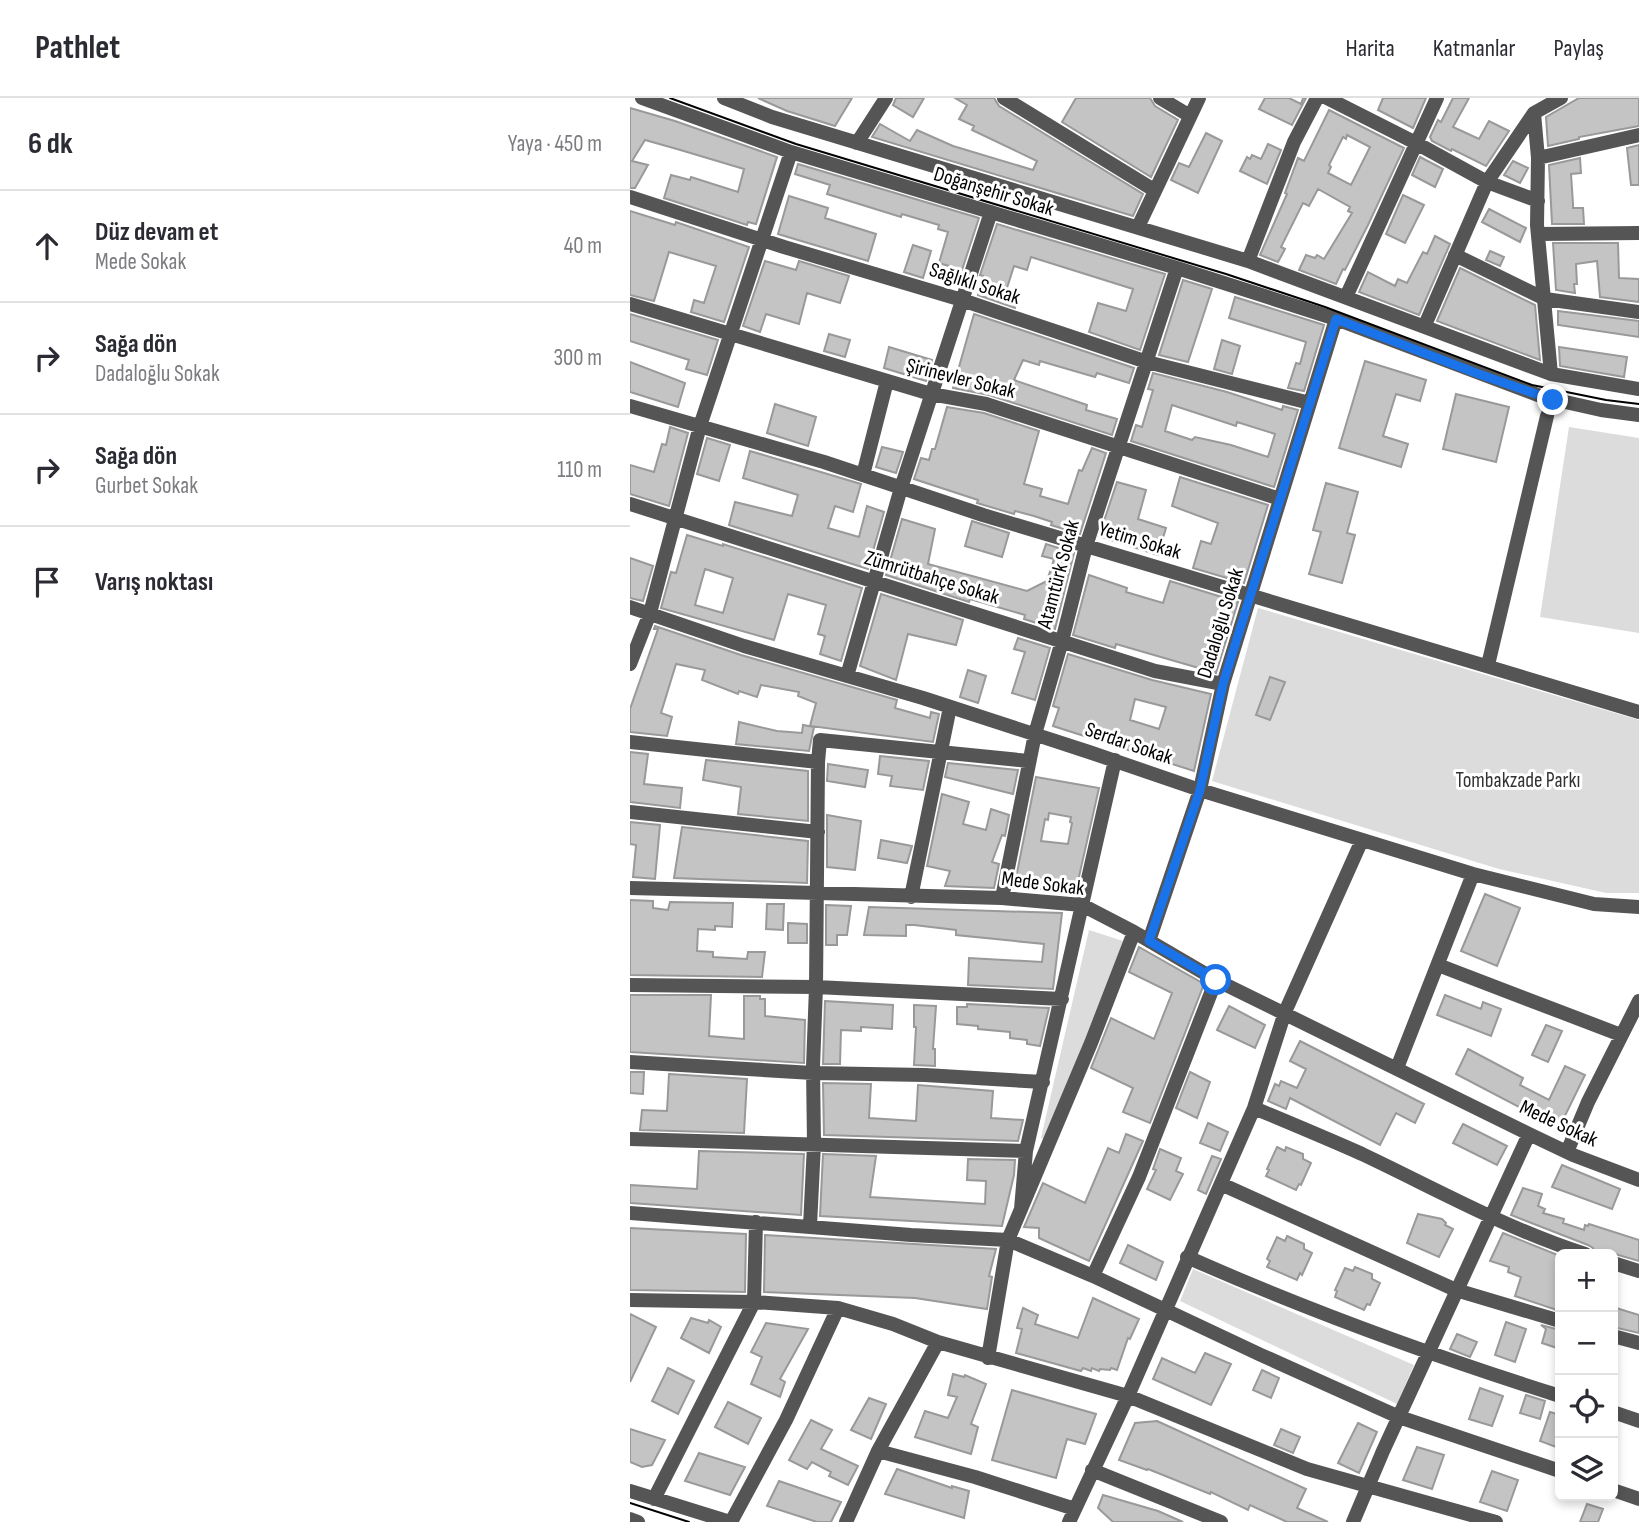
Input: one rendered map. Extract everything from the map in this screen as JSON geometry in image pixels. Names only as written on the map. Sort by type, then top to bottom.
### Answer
[{"type":"street","name":"Doğanşehir Sokak","points":[[642,98],[791,152],[1177,268],[1336,319],[1544,397],[1601,410],[1639,415]]},
{"type":"street","points":[[723,98],[772,117],[1248,261],[1551,373],[1639,389]]},
{"type":"street","points":[[1004,98],[1154,190]]},
{"type":"street","points":[[1160,98],[1190,116]]},
{"type":"street","points":[[1138,227],[1199,98]]},
{"type":"street","points":[[1248,261],[1294,142],[1317,98]]},
{"type":"street","points":[[1327,98],[1487,182],[1538,201]]},
{"type":"street","points":[[1346,297],[1437,98]]},
{"type":"street","points":[[1425,325],[1487,182],[1534,113],[1561,98]]},
{"type":"street","points":[[857,143],[881,100]]},
{"type":"street","points":[[1534,113],[1538,158],[1538,234],[1551,373]]},
{"type":"street","points":[[1538,158],[1639,135]]},
{"type":"street","points":[[630,664],[650,613],[699,426],[791,152]]},
{"type":"street","name":"Sağlıklı Sokak","points":[[630,197],[961,300],[1147,362],[1310,403]]},
{"type":"street","points":[[847,676],[901,488],[990,212]]},
{"type":"street","points":[[1538,234],[1639,233]]},
{"type":"street","points":[[1455,255],[1545,299],[1639,312]]},
{"type":"street","name":"Atamtürk Sokak","points":[[1002,898],[1035,734],[1086,546],[1177,268]]},
{"type":"street","name":"Şirinevler Sokak","points":[[630,304],[931,394],[986,404],[1280,499]]},
{"type":"street","name":"Dadaloğlu Sokak","points":[[1149,941],[1200,790],[1223,684],[1336,319]]},
{"type":"street","points":[[863,475],[887,381]]},
{"type":"street","name":"Yetim Sokak","points":[[630,406],[1639,712]]},
{"type":"street","points":[[1488,665],[1547,416]]},
{"type":"street","name":"Zümrütbahçe Sokak","points":[[630,504],[1155,671],[1223,684]]},
{"type":"street","name":"Serdar Sokak","points":[[630,607],[744,646],[950,707],[1200,790],[1473,874],[1594,904],[1639,907]]},
{"type":"street","points":[[911,897],[950,707]]},
{"type":"street","points":[[810,1226],[814,1144],[820,740],[1029,761]]},
{"type":"street","points":[[630,742],[818,762]]},
{"type":"street","points":[[1021,1209],[1026,1151],[1115,760]]},
{"type":"street","points":[[630,812],[818,832]]},
{"type":"street","points":[[878,1451],[975,1476],[1072,1515],[1128,1396],[1254,1108],[1285,1012],[1362,840]]},
{"type":"street","points":[[1397,1068],[1473,874]]},
{"type":"street","name":"Mede Sokak","points":[[630,888],[1002,898],[1082,905],[1216,980],[1567,1152],[1639,1180]]},
{"type":"street","points":[[988,1358],[1008,1240],[1134,932]]},
{"type":"street","points":[[1438,964],[1620,1035]]},
{"type":"street","points":[[1093,1276],[1139,1178],[1216,980]]},
{"type":"street","points":[[630,985],[816,987],[1062,999]]},
{"type":"street","points":[[1567,1152],[1620,1035],[1639,1001]]},
{"type":"street","points":[[630,1062],[813,1073],[925,1075],[1043,1082]]},
{"type":"street","points":[[1254,1108],[1361,1154],[1489,1217],[1570,1249]]},
{"type":"street","points":[[1353,1522],[1489,1217],[1529,1134]]},
{"type":"street","points":[[630,1139],[1026,1151]]},
{"type":"street","points":[[1221,1184],[1456,1290],[1555,1320]]},
{"type":"street","points":[[630,1213],[1008,1240],[1093,1276],[1399,1417],[1555,1469]]},
{"type":"street","points":[[654,1499],[754,1302],[756,1222]]},
{"type":"street","points":[[1187,1257],[1329,1317],[1555,1394]]},
{"type":"street","points":[[1618,1265],[1639,1271]]},
{"type":"street","points":[[630,1300],[754,1302],[838,1308],[893,1324],[988,1358],[1128,1396],[1307,1469],[1496,1522]]},
{"type":"street","points":[[630,1491],[730,1522],[786,1420],[838,1308]]},
{"type":"street","points":[[1618,1337],[1639,1343]]},
{"type":"street","points":[[846,1522],[878,1451],[938,1342]]},
{"type":"street","points":[[1618,1414],[1639,1421]]},
{"type":"street","points":[[1093,1470],[1221,1522]]},
{"type":"street","points":[[1618,1492],[1639,1499]]},
{"type":"street","points":[[630,1519],[639,1522]]},
{"type":"green space","points":[[1569,427],[1639,438],[1639,633],[1540,617]]},
{"type":"green space","name":"Tombakzade Parkı","points":[[1258,608],[1639,720],[1639,893],[1606,893],[1499,869],[1212,781]]},
{"type":"green space","points":[[1089,930],[1123,941],[1046,1139],[1041,1138]]},
{"type":"green space","points":[[1193,1269],[1414,1365],[1397,1404],[1180,1301]]},
{"type":"building","points":[[758,98],[852,98],[835,126],[787,111]]},
{"type":"building","points":[[896,98],[924,98],[913,117],[893,105]]},
{"type":"building","points":[[955,98],[994,98],[999,106],[1143,194],[1133,216],[872,137],[880,124],[910,141],[917,130],[953,146],[1033,170],[1037,161],[972,130],[974,126],[959,119],[967,105]]},
{"type":"building","points":[[1076,98],[1150,98],[1155,106],[1178,120],[1151,177],[1062,122]]},
{"type":"building","points":[[1265,98],[1289,98],[1301,104],[1303,98],[1306,98],[1292,125],[1259,109]]},
{"type":"building","points":[[1383,98],[1426,98],[1413,128],[1378,110]]},
{"type":"building","points":[[1453,98],[1469,98],[1453,127],[1479,139],[1489,121],[1509,131],[1486,166],[1452,149],[1451,151],[1432,141],[1430,137]]},
{"type":"building","points":[[1579,98],[1639,98],[1639,126],[1579,137],[1548,146],[1546,117]]},
{"type":"building","points":[[630,108],[777,157],[756,224],[748,222],[747,225],[664,198],[671,175],[690,180],[691,177],[738,192],[744,169],[677,149],[645,140],[632,161],[648,165],[635,188],[630,188]]},
{"type":"building","points":[[1329,110],[1404,148],[1368,225],[1336,284],[1299,270],[1306,255],[1315,258],[1317,255],[1324,259],[1352,213],[1348,211],[1350,207],[1318,189],[1309,206],[1303,203],[1281,247],[1285,249],[1278,262],[1260,255],[1287,194],[1285,193],[1298,158],[1304,161]],"holes":[[[1347,135],[1370,147],[1351,185],[1328,173],[1331,167],[1329,165],[1343,137],[1346,139]]]},
{"type":"building","points":[[1206,133],[1222,141],[1198,193],[1171,180],[1179,163],[1189,167]]},
{"type":"building","points":[[1268,144],[1281,150],[1267,184],[1240,171],[1247,157],[1250,159],[1252,155],[1261,159]]},
{"type":"building","points":[[1639,145],[1639,185],[1631,185],[1627,148]]},
{"type":"building","points":[[1420,157],[1443,169],[1435,187],[1412,175]]},
{"type":"building","points":[[1580,158],[1581,173],[1571,174],[1573,208],[1583,208],[1584,224],[1552,224],[1549,165]]},
{"type":"building","points":[[1513,161],[1528,168],[1520,183],[1504,175]]},
{"type":"building","points":[[798,164],[979,218],[962,270],[939,263],[948,232],[938,229],[939,225],[902,214],[901,217],[827,194],[830,185],[795,174]]},
{"type":"building","points":[[1403,195],[1424,205],[1405,243],[1386,234]]},
{"type":"building","points":[[789,196],[828,208],[825,218],[876,234],[868,261],[778,234]]},
{"type":"building","points":[[1489,209],[1526,228],[1520,242],[1482,222]]},
{"type":"building","points":[[630,211],[675,225],[676,222],[749,247],[724,322],[691,312],[694,300],[704,303],[716,266],[669,252],[654,301],[630,295]]},
{"type":"building","points":[[997,224],[1165,274],[1140,350],[1089,332],[1098,303],[1126,311],[1133,289],[1031,257],[1027,270],[1014,266],[1006,291],[1019,295],[1015,308],[978,295],[983,276],[980,275]]},
{"type":"building","points":[[1435,236],[1450,244],[1419,315],[1359,292],[1368,272],[1395,286],[1398,279],[1407,283],[1423,252],[1427,254]]},
{"type":"building","points":[[1553,243],[1618,243],[1619,278],[1639,279],[1639,302],[1600,297],[1597,261],[1576,264],[1575,293],[1556,290]]},
{"type":"building","points":[[913,245],[931,251],[923,278],[904,272]]},
{"type":"building","points":[[1490,251],[1504,257],[1500,266],[1486,260]]},
{"type":"building","points":[[765,261],[796,270],[799,261],[849,276],[840,303],[807,293],[799,324],[766,314],[760,332],[743,326]]},
{"type":"building","points":[[1460,268],[1535,305],[1540,360],[1437,321]]},
{"type":"building","points":[[1183,280],[1212,289],[1188,362],[1159,355]]},
{"type":"building","points":[[1235,297],[1324,325],[1304,391],[1288,388],[1296,363],[1300,364],[1306,342],[1229,318]]},
{"type":"building","points":[[1558,311],[1639,321],[1639,337],[1558,325]]},
{"type":"building","points":[[630,314],[718,340],[707,375],[686,369],[689,360],[630,341]]},
{"type":"building","points":[[974,314],[1134,368],[1129,383],[1097,373],[1095,377],[1040,361],[1039,365],[1023,360],[1014,380],[1087,405],[1086,410],[1117,419],[1112,435],[989,395],[953,388]]},
{"type":"building","points":[[829,334],[850,340],[845,357],[824,351]]},
{"type":"building","points":[[1222,340],[1240,346],[1232,374],[1214,369]]},
{"type":"building","points":[[889,347],[932,360],[926,381],[884,368]]},
{"type":"building","points":[[1559,347],[1627,357],[1624,377],[1560,366]]},
{"type":"building","points":[[1365,361],[1426,380],[1420,401],[1396,394],[1383,436],[1408,444],[1401,467],[1339,448]]},
{"type":"building","points":[[630,362],[685,383],[678,407],[630,392]]},
{"type":"building","points":[[1153,373],[1227,392],[1282,410],[1283,406],[1298,410],[1274,487],[1131,441],[1136,425],[1142,427],[1153,390],[1148,389]],"holes":[[[1172,405],[1236,426],[1237,422],[1275,434],[1268,457],[1231,445],[1195,437],[1192,440],[1165,431]]]},
{"type":"building","points":[[1456,394],[1509,407],[1496,462],[1443,449]]},
{"type":"building","points":[[775,404],[816,417],[808,446],[767,433]]},
{"type":"building","points":[[947,407],[984,413],[1039,431],[1024,484],[1042,489],[1040,496],[1068,504],[1079,470],[1082,471],[1092,448],[1106,453],[1080,534],[1051,525],[1052,522],[1034,516],[1015,511],[1014,514],[977,503],[978,500],[914,479],[921,458],[929,460],[932,449],[935,449]]},
{"type":"building","points":[[670,427],[688,433],[669,506],[630,494],[630,465],[654,472],[662,444],[666,445]]},
{"type":"building","points":[[707,438],[730,445],[719,481],[697,474]]},
{"type":"building","points":[[882,447],[903,452],[896,473],[876,467]]},
{"type":"building","points":[[750,451],[861,484],[853,512],[835,506],[828,528],[859,537],[867,506],[884,512],[868,569],[729,525],[735,502],[792,516],[798,495],[743,478]]},
{"type":"building","points":[[1180,477],[1268,505],[1244,583],[1193,568],[1201,541],[1211,544],[1218,523],[1172,506]]},
{"type":"building","points":[[1117,482],[1146,490],[1138,519],[1166,528],[1158,555],[1099,536]]},
{"type":"building","points":[[1326,483],[1358,492],[1347,533],[1355,535],[1342,583],[1309,574],[1321,532],[1313,530]]},
{"type":"building","points":[[902,519],[935,529],[928,564],[1027,591],[1047,581],[1054,559],[1042,556],[1046,544],[1074,553],[1055,629],[1024,619],[1025,615],[970,599],[969,602],[886,575]]},
{"type":"building","points":[[972,521],[1009,533],[1002,557],[965,546]]},
{"type":"building","points":[[687,535],[862,588],[841,661],[820,654],[825,636],[818,634],[826,605],[788,594],[774,640],[661,608],[671,572],[676,573]],"holes":[[[705,569],[733,578],[723,613],[695,605]]]},
{"type":"building","points":[[630,558],[653,566],[643,601],[630,598]]},
{"type":"building","points":[[1089,575],[1127,588],[1126,592],[1163,603],[1170,581],[1238,602],[1216,673],[1116,644],[1115,648],[1073,635]]},
{"type":"building","points":[[881,594],[963,620],[956,645],[908,634],[896,680],[860,666]]},
{"type":"building","points":[[655,626],[741,655],[897,700],[895,708],[930,718],[931,712],[939,714],[933,742],[810,726],[816,703],[798,696],[799,692],[761,685],[757,697],[739,691],[738,694],[702,680],[705,670],[676,664],[661,713],[672,717],[667,736],[630,732],[630,709],[658,629],[654,629]]},
{"type":"building","points":[[1018,638],[1050,648],[1035,700],[1012,693],[1025,652],[1014,649]]},
{"type":"building","points":[[1068,654],[1152,680],[1211,694],[1194,771],[1053,726],[1059,708],[1053,706]],"holes":[[[1135,699],[1166,707],[1159,729],[1130,720]]]},
{"type":"building","points":[[968,670],[986,676],[978,703],[960,697]]},
{"type":"building","points":[[1270,677],[1285,682],[1270,720],[1256,715]]},
{"type":"building","points":[[739,722],[777,731],[802,733],[803,725],[814,727],[809,751],[736,744]]},
{"type":"building","points":[[630,752],[648,754],[644,784],[682,788],[680,808],[630,802]]},
{"type":"building","points":[[880,756],[929,761],[923,790],[890,786],[892,776],[878,774]]},
{"type":"building","points":[[706,760],[808,771],[808,821],[738,814],[741,787],[703,780]]},
{"type":"building","points":[[948,763],[1018,770],[1013,794],[945,777]]},
{"type":"building","points":[[828,764],[868,770],[865,787],[827,781]]},
{"type":"building","points":[[1036,777],[1099,788],[1076,890],[1014,888]],"holes":[[[1049,813],[1071,817],[1068,844],[1041,841],[1045,819],[1048,820]]]},
{"type":"building","points":[[942,794],[969,802],[963,824],[986,830],[991,809],[1009,815],[1005,836],[1002,835],[992,862],[999,864],[994,888],[945,886],[950,871],[927,866]]},
{"type":"building","points":[[827,815],[861,821],[855,870],[827,867]]},
{"type":"building","points":[[630,822],[660,825],[655,879],[633,877],[636,845],[630,844]]},
{"type":"building","points":[[682,827],[808,841],[807,883],[674,878]]},
{"type":"building","points":[[881,840],[912,846],[907,863],[878,858]]},
{"type":"building","points":[[1485,894],[1520,908],[1497,966],[1461,951]]},
{"type":"building","points":[[630,900],[653,901],[653,908],[668,910],[670,902],[733,903],[732,927],[698,929],[697,951],[713,952],[713,957],[747,959],[748,952],[765,952],[762,977],[630,975]]},
{"type":"building","points":[[767,904],[784,904],[783,930],[766,929]]},
{"type":"building","points":[[826,905],[851,906],[847,935],[837,935],[837,945],[826,945]]},
{"type":"building","points":[[869,907],[1062,913],[1053,989],[968,985],[969,958],[1042,962],[1044,944],[956,935],[956,930],[914,925],[906,925],[906,936],[864,935]]},
{"type":"building","points":[[788,923],[807,924],[807,943],[788,943]]},
{"type":"building","points":[[1139,947],[1204,984],[1150,1123],[1123,1112],[1133,1088],[1091,1068],[1111,1018],[1154,1039],[1172,993],[1129,972]]},
{"type":"building","points":[[630,995],[711,995],[709,1036],[744,1039],[744,996],[760,996],[760,999],[765,999],[765,1016],[805,1020],[804,1063],[630,1052]]},
{"type":"building","points":[[1445,995],[1481,1009],[1483,1002],[1501,1009],[1491,1036],[1437,1015]]},
{"type":"building","points":[[825,1001],[893,1005],[892,1029],[861,1027],[861,1031],[841,1030],[840,1064],[823,1064]]},
{"type":"building","points":[[967,1004],[1049,1008],[1040,1046],[1027,1044],[1027,1040],[1010,1038],[1010,1032],[957,1024],[957,1007],[967,1007]]},
{"type":"building","points":[[914,1005],[936,1006],[933,1049],[935,1066],[914,1065]]},
{"type":"building","points":[[1229,1006],[1265,1025],[1255,1048],[1217,1030]]},
{"type":"building","points":[[1546,1025],[1562,1031],[1548,1062],[1532,1055]]},
{"type":"building","points":[[1300,1041],[1424,1104],[1415,1123],[1396,1113],[1380,1145],[1290,1098],[1286,1109],[1268,1101],[1275,1084],[1279,1086],[1281,1081],[1297,1088],[1306,1069],[1290,1061]]},
{"type":"building","points":[[1468,1049],[1523,1078],[1520,1085],[1549,1100],[1565,1066],[1585,1075],[1559,1128],[1456,1074]]},
{"type":"building","points":[[630,1072],[644,1072],[643,1094],[630,1093]]},
{"type":"building","points":[[1190,1072],[1210,1082],[1197,1118],[1176,1108]]},
{"type":"building","points":[[669,1074],[747,1079],[744,1133],[640,1130],[642,1110],[667,1111]]},
{"type":"building","points":[[823,1083],[871,1084],[869,1118],[916,1121],[918,1085],[993,1091],[991,1118],[1023,1120],[1018,1141],[824,1135]]},
{"type":"building","points":[[1208,1123],[1228,1132],[1220,1151],[1200,1143]]},
{"type":"building","points":[[1463,1124],[1507,1146],[1497,1165],[1453,1143]]},
{"type":"building","points":[[1126,1134],[1143,1141],[1089,1261],[1039,1238],[1039,1228],[1024,1227],[1043,1183],[1085,1203],[1108,1148],[1119,1153]]},
{"type":"building","points":[[1277,1147],[1285,1151],[1286,1147],[1303,1154],[1303,1159],[1311,1163],[1296,1190],[1266,1176]]},
{"type":"building","points":[[1160,1149],[1181,1158],[1176,1171],[1183,1174],[1170,1200],[1147,1189],[1156,1170],[1153,1169]]},
{"type":"building","points":[[699,1151],[804,1154],[801,1215],[630,1203],[630,1185],[697,1189]]},
{"type":"building","points":[[823,1154],[876,1156],[870,1197],[985,1204],[986,1181],[967,1180],[968,1159],[1015,1160],[1002,1226],[820,1216]]},
{"type":"building","points":[[1212,1156],[1221,1159],[1206,1194],[1198,1190]]},
{"type":"building","points":[[1562,1165],[1620,1189],[1612,1209],[1552,1187]]},
{"type":"building","points":[[1523,1188],[1542,1194],[1538,1206],[1545,1209],[1543,1213],[1564,1219],[1563,1223],[1584,1230],[1585,1225],[1589,1224],[1639,1240],[1639,1261],[1618,1255],[1618,1249],[1593,1249],[1511,1215]]},
{"type":"building","points":[[1418,1214],[1442,1219],[1445,1225],[1453,1229],[1439,1257],[1407,1243]]},
{"type":"building","points":[[630,1228],[746,1234],[745,1292],[630,1290]]},
{"type":"building","points":[[1503,1233],[1555,1254],[1555,1309],[1515,1296],[1521,1277],[1508,1272],[1509,1267],[1490,1261]]},
{"type":"building","points":[[765,1235],[996,1249],[989,1276],[992,1277],[987,1309],[915,1298],[764,1292]]},
{"type":"building","points":[[1287,1236],[1304,1244],[1304,1249],[1312,1253],[1297,1280],[1267,1267],[1270,1261],[1267,1259],[1277,1237],[1285,1241]]},
{"type":"building","points":[[1128,1245],[1163,1262],[1156,1280],[1120,1263]]},
{"type":"building","points":[[1355,1267],[1372,1274],[1372,1279],[1380,1283],[1370,1305],[1367,1304],[1364,1310],[1335,1297],[1335,1290],[1345,1268],[1353,1271]]},
{"type":"building","points":[[1093,1298],[1139,1319],[1130,1339],[1128,1338],[1117,1370],[1111,1368],[1099,1371],[1092,1368],[1091,1371],[1083,1368],[1081,1371],[1016,1353],[1022,1329],[1017,1328],[1023,1308],[1038,1315],[1035,1324],[1078,1338]]},
{"type":"building","points":[[1618,1309],[1639,1315],[1639,1333],[1618,1328]]},
{"type":"building","points":[[630,1314],[656,1327],[630,1382]]},
{"type":"building","points":[[691,1318],[708,1323],[709,1320],[721,1327],[709,1353],[681,1338]]},
{"type":"building","points":[[1506,1322],[1526,1329],[1515,1362],[1495,1355]]},
{"type":"building","points":[[766,1323],[808,1329],[780,1379],[785,1382],[780,1397],[751,1384],[762,1357],[751,1352]]},
{"type":"building","points":[[1541,1325],[1555,1329],[1555,1347],[1542,1343],[1546,1329]]},
{"type":"building","points":[[1457,1334],[1477,1342],[1470,1357],[1450,1349]]},
{"type":"building","points":[[1205,1353],[1231,1364],[1211,1405],[1153,1379],[1162,1358],[1195,1373]]},
{"type":"building","points":[[668,1368],[694,1381],[678,1414],[652,1401]]},
{"type":"building","points":[[1262,1370],[1279,1378],[1271,1398],[1253,1390]]},
{"type":"building","points":[[953,1374],[965,1375],[986,1384],[971,1424],[978,1427],[971,1454],[915,1437],[925,1411],[948,1418],[957,1397],[948,1395]]},
{"type":"building","points":[[1480,1388],[1503,1396],[1492,1426],[1469,1419]]},
{"type":"building","points":[[1012,1390],[1096,1414],[1085,1444],[1067,1439],[1056,1478],[992,1460]]},
{"type":"building","points":[[1526,1395],[1545,1401],[1540,1419],[1520,1413]]},
{"type":"building","points":[[869,1398],[886,1404],[871,1439],[851,1430]]},
{"type":"building","points":[[728,1402],[761,1418],[748,1444],[715,1427]]},
{"type":"building","points":[[1550,1412],[1555,1414],[1555,1447],[1540,1441]]},
{"type":"building","points":[[811,1420],[832,1430],[821,1449],[858,1466],[848,1485],[829,1476],[831,1472],[812,1462],[807,1469],[789,1460]]},
{"type":"building","points":[[1157,1421],[1306,1489],[1297,1508],[1328,1522],[1287,1522],[1250,1505],[1248,1510],[1211,1492],[1210,1494],[1119,1460],[1135,1423]]},
{"type":"building","points":[[1358,1423],[1377,1432],[1359,1473],[1338,1463]]},
{"type":"building","points":[[630,1429],[665,1440],[652,1465],[642,1467],[630,1462]]},
{"type":"building","points":[[1281,1429],[1300,1437],[1293,1453],[1274,1445]]},
{"type":"building","points":[[1417,1447],[1444,1455],[1432,1489],[1403,1480]]},
{"type":"building","points":[[699,1453],[745,1467],[730,1495],[685,1481]]},
{"type":"building","points":[[897,1469],[969,1491],[964,1518],[885,1494]]},
{"type":"building","points":[[1492,1471],[1518,1480],[1507,1511],[1480,1502]]},
{"type":"building","points":[[779,1481],[841,1502],[831,1522],[817,1522],[767,1506]]},
{"type":"building","points":[[1103,1495],[1158,1511],[1183,1522],[1113,1522],[1098,1508]]},
{"type":"building","points":[[1587,1504],[1603,1509],[1598,1522],[1580,1522]]},
{"type":"tram line","points":[[670,98],[796,144],[1226,274],[1325,307],[1532,385],[1639,404]]},
{"type":"tram line","points":[[630,1503],[689,1522]]},
{"type":"route","points":[[1216,980],[1149,941],[1200,790],[1223,684],[1336,319],[1553,400]]}]
